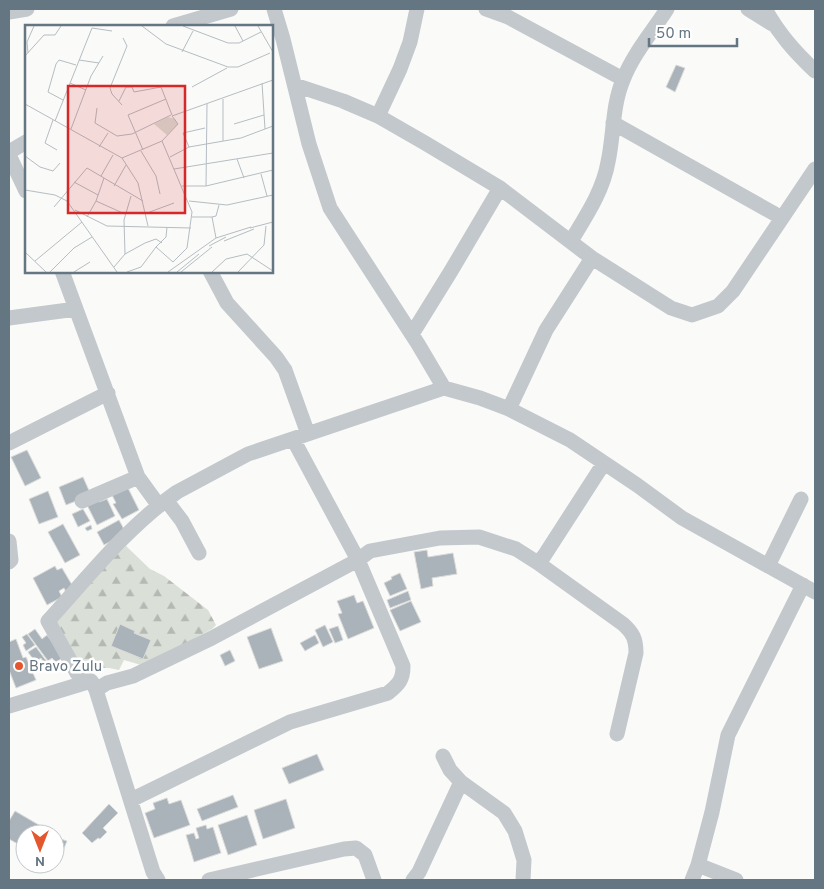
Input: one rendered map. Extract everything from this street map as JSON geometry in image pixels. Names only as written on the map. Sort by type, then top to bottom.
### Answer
[{"type":"street","points":[[9,12],[27,9]]},
{"type":"street","points":[[176,25],[231,9]]},
{"type":"street","points":[[274,9],[309,144],[330,208],[412,334],[444,388]]},
{"type":"street","points":[[378,116],[400,69],[410,42],[417,9]]},
{"type":"street","points":[[486,9],[508,17],[623,79]]},
{"type":"street","points":[[572,241],[604,179],[609,161],[616,101],[623,79],[668,9]]},
{"type":"street","points":[[748,9],[774,25]]},
{"type":"street","points":[[764,9],[792,50],[815,71]]},
{"type":"street","points":[[295,85],[343,101],[378,116],[500,188],[592,258],[671,308],[692,315],[718,306],[733,291],[815,169]]},
{"type":"street","points":[[613,123],[782,218]]},
{"type":"street","points":[[20,187],[9,153],[25,143]]},
{"type":"street","points":[[412,334],[500,188]]},
{"type":"street","points":[[509,409],[546,330],[592,258]]},
{"type":"street","points":[[62,272],[138,477],[182,521],[199,553]]},
{"type":"street","points":[[211,272],[227,302],[276,357],[285,370],[308,434]]},
{"type":"street","points":[[9,318],[76,310]]},
{"type":"street","points":[[158,880],[153,872],[94,685],[77,673],[48,621],[110,552],[162,503],[248,454],[444,388],[480,398],[509,409],[570,440],[682,518],[809,589],[728,735],[712,812],[698,865],[692,880]]},
{"type":"street","points":[[9,443],[108,393]]},
{"type":"street","points":[[131,800],[290,722],[388,693],[400,684],[403,666],[358,560],[293,439]]},
{"type":"street","points":[[538,563],[604,463]]},
{"type":"street","points":[[82,501],[138,477]]},
{"type":"street","points":[[768,566],[801,499]]},
{"type":"street","points":[[9,706],[132,676],[212,638],[370,552],[440,538],[479,537],[516,549],[623,624],[632,633],[636,642],[636,653],[617,734]]},
{"type":"street","points":[[9,540],[11,560],[9,562]]},
{"type":"street","points":[[444,756],[450,770],[461,782],[504,813],[516,831],[524,860],[523,880]]},
{"type":"street","points":[[413,880],[419,872],[461,782]]},
{"type":"street","points":[[210,880],[344,849],[356,848],[364,854],[374,880]]},
{"type":"street","points":[[698,865],[736,880]]},
{"type":"green space","points":[[126,546],[150,569],[164,576],[208,610],[216,625],[212,629],[149,663],[141,665],[124,660],[119,670],[97,668],[72,658],[55,627],[55,616]]},
{"type":"building","points":[[676,65],[685,68],[675,92],[666,87]]},
{"type":"building","points":[[27,450],[41,478],[25,486],[11,457]]},
{"type":"building","points":[[83,477],[91,495],[66,505],[59,487]]},
{"type":"building","points":[[127,486],[139,510],[122,519],[113,504],[116,503],[112,495]]},
{"type":"building","points":[[48,491],[58,517],[39,524],[29,499]]},
{"type":"building","points":[[97,498],[99,502],[107,499],[115,516],[97,525],[86,503]]},
{"type":"building","points":[[83,509],[90,521],[78,527],[72,514]]},
{"type":"building","points":[[119,520],[126,533],[104,545],[97,532]]},
{"type":"building","points":[[63,524],[80,555],[65,563],[48,532]]},
{"type":"building","points":[[91,525],[92,529],[87,531],[85,528]]},
{"type":"building","points":[[427,550],[428,557],[453,553],[457,574],[432,578],[433,586],[421,589],[414,552]]},
{"type":"building","points":[[55,566],[57,570],[62,568],[75,590],[67,594],[64,588],[59,591],[62,597],[47,605],[33,578]]},
{"type":"building","points":[[400,573],[407,589],[390,596],[384,583]]},
{"type":"building","points":[[408,591],[411,600],[390,608],[387,600]]},
{"type":"building","points":[[354,595],[357,603],[363,601],[374,628],[348,639],[338,614],[342,613],[337,601]]},
{"type":"building","points":[[411,601],[421,622],[400,631],[390,610]]},
{"type":"building","points":[[120,624],[135,631],[134,633],[151,640],[143,659],[111,646]]},
{"type":"building","points":[[325,625],[333,642],[323,647],[315,630]]},
{"type":"building","points":[[338,626],[343,640],[335,643],[329,629]]},
{"type":"building","points":[[271,628],[283,661],[259,669],[247,637]]},
{"type":"building","points":[[35,629],[42,639],[47,635],[63,657],[56,663],[52,658],[48,661],[28,634]]},
{"type":"building","points":[[27,634],[35,645],[26,651],[23,645],[26,643],[22,637]]},
{"type":"building","points":[[315,635],[319,643],[305,651],[300,643]]},
{"type":"building","name":"Bravo Zulu","points":[[16,639],[23,658],[26,657],[36,680],[16,688],[9,670],[9,642]]},
{"type":"building","points":[[36,647],[47,662],[44,663],[41,658],[35,662],[28,652]]},
{"type":"building","points":[[230,650],[235,661],[225,666],[220,655]]},
{"type":"building","points":[[317,754],[324,770],[289,784],[282,768]]},
{"type":"building","points":[[233,795],[238,807],[202,821],[197,809]]},
{"type":"building","points":[[167,798],[169,804],[181,800],[190,825],[154,838],[145,813],[155,809],[153,803]]},
{"type":"building","points":[[286,799],[295,828],[263,839],[254,810]]},
{"type":"building","points":[[109,804],[118,813],[103,828],[107,832],[100,839],[98,838],[92,843],[82,833]]},
{"type":"building","points":[[15,811],[37,824],[15,824],[15,842],[9,839],[9,821]]},
{"type":"building","points":[[247,815],[257,845],[228,855],[218,825]]},
{"type":"building","points":[[206,825],[207,829],[213,827],[221,853],[194,862],[186,835],[194,833],[196,839],[199,838],[196,828]]},
{"type":"place","name":"Bravo Zulu","points":[[19,666]]}]
